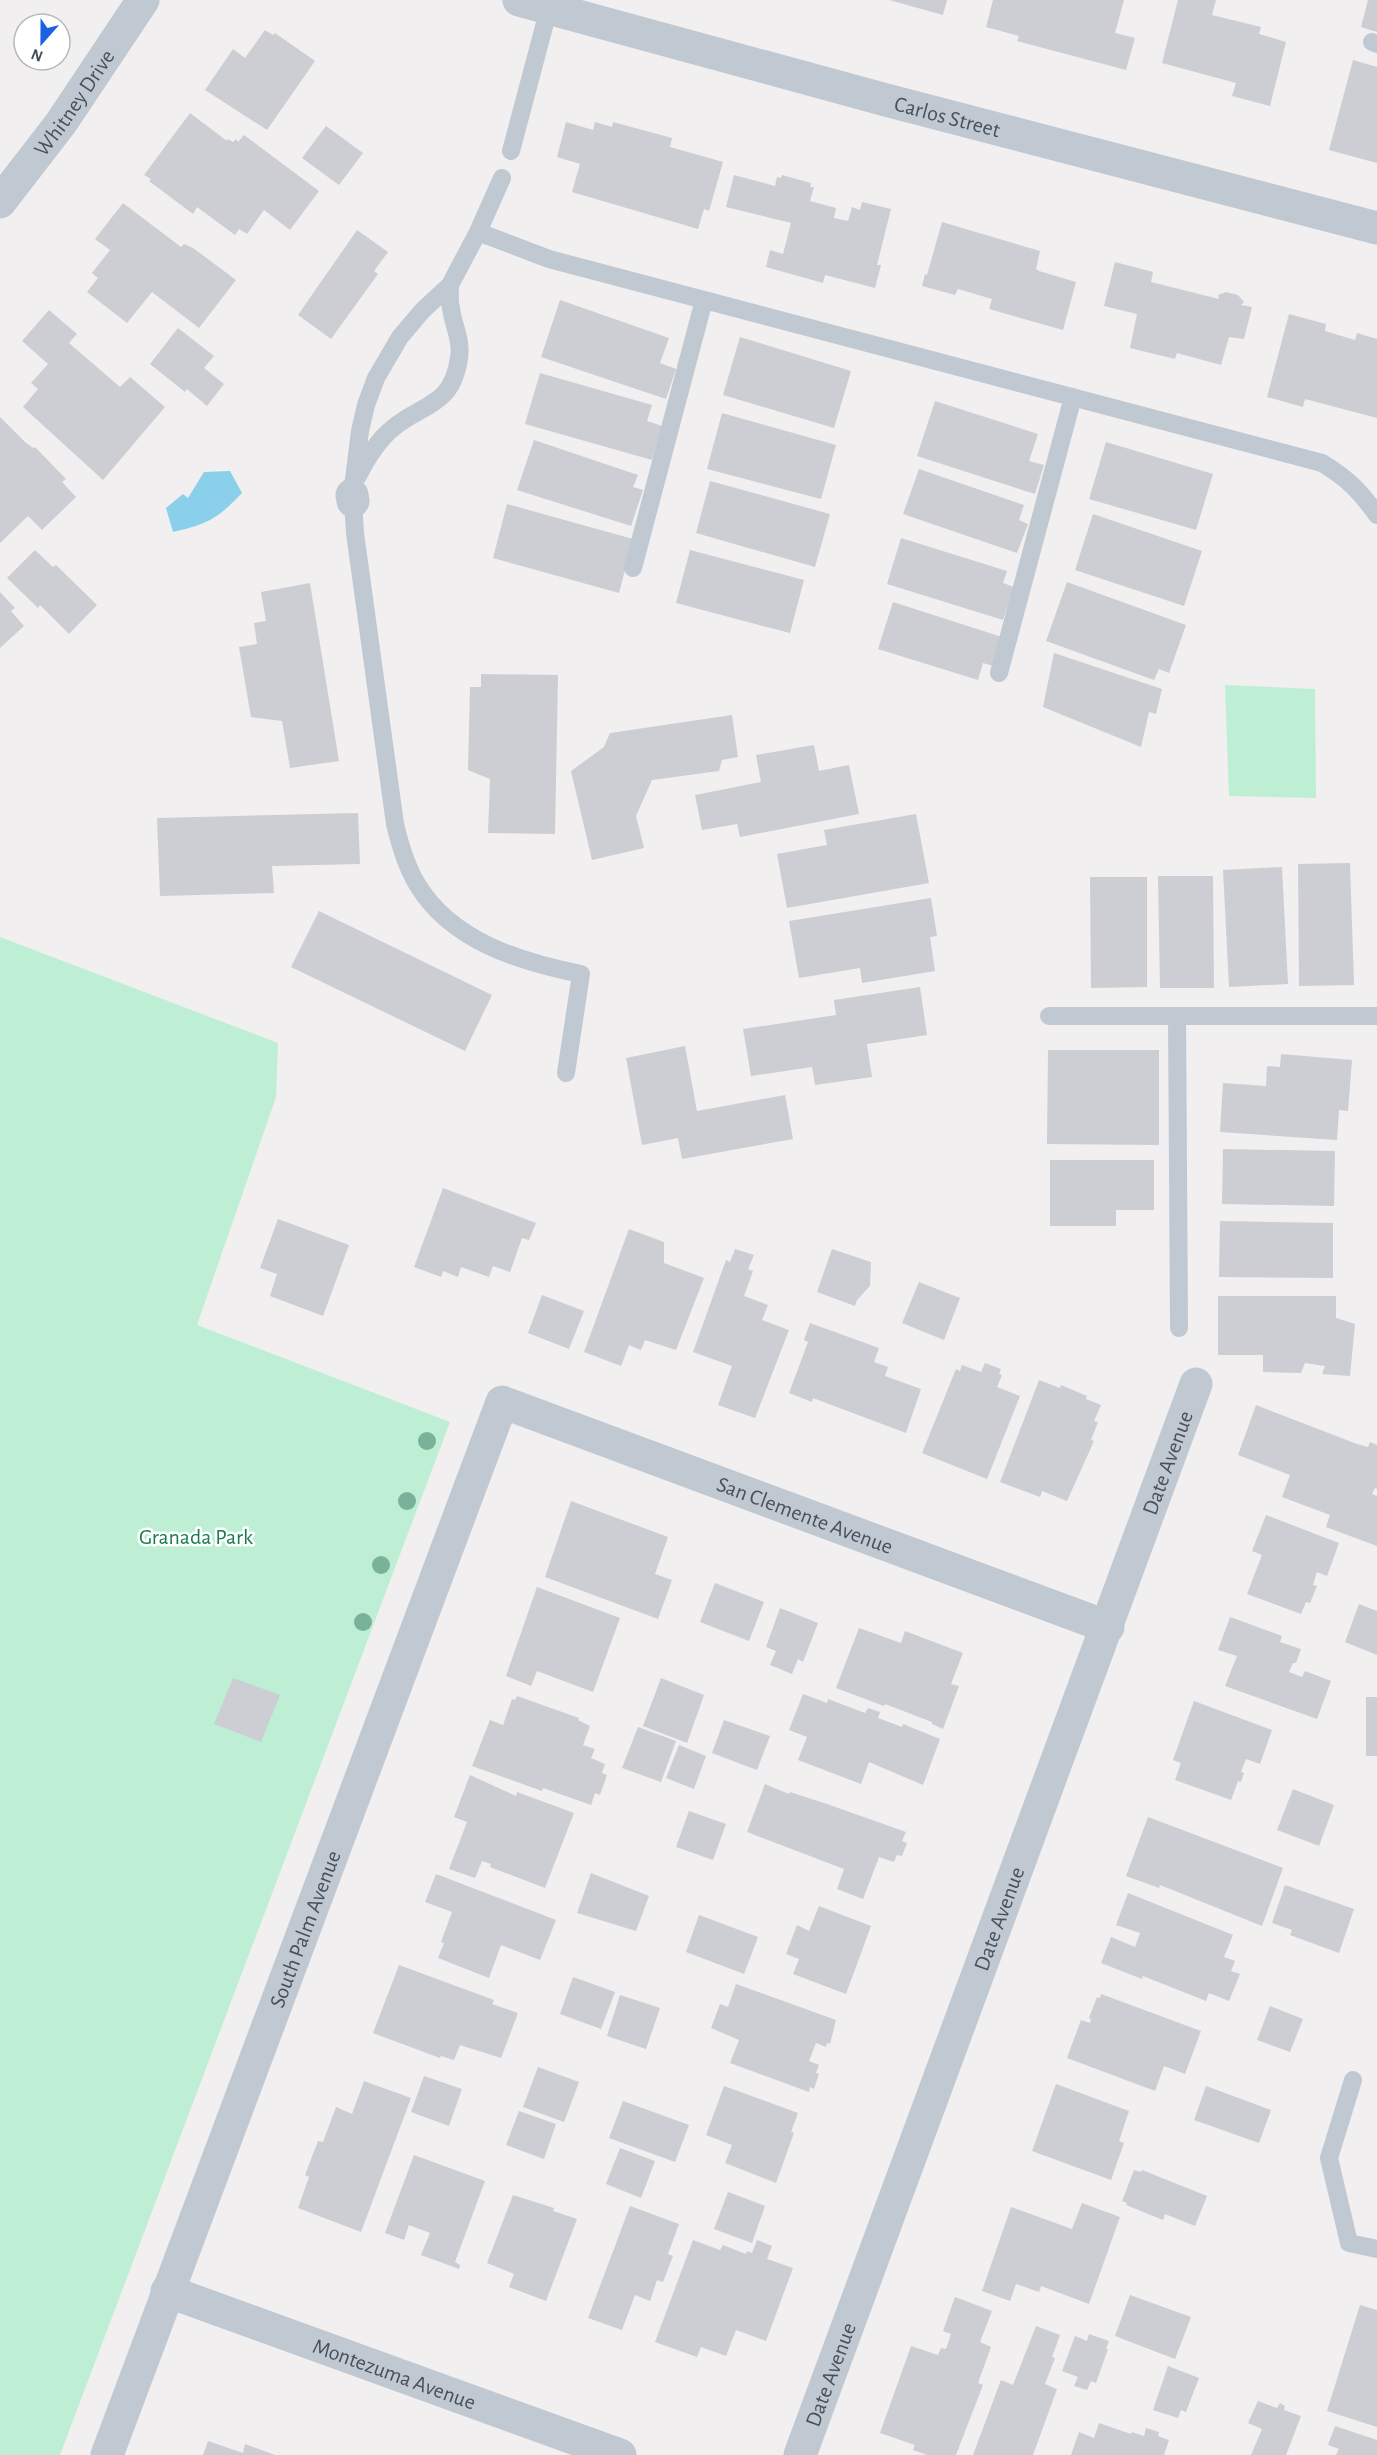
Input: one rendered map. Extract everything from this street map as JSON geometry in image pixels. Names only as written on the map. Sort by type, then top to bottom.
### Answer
[{"type":"street","name":"Whitney Drive","points":[[0,202],[61,123],[143,0]]},
{"type":"street","name":"Carlos Street","points":[[534,4],[886,100],[1377,228]]},
{"type":"street","name":"Date Avenue","points":[[800,2455],[1196,1384]]},
{"type":"street","name":"San Clemente Avenue","points":[[502,1402],[1108,1626]]},
{"type":"street","name":"South Palm Avenue","points":[[107,2455],[502,1402]]},
{"type":"street","name":"Montezuma Avenue","points":[[167,2291],[620,2455]]},
{"type":"lane","points":[[511,151],[534,4]]},
{"type":"lane","points":[[502,177],[478,232],[450,285],[423,310],[400,337],[376,378],[360,431],[353,498],[356,544],[392,801],[403,856],[417,885],[454,926],[514,957],[581,974],[566,1072]]},
{"type":"lane","points":[[478,232],[549,259],[1322,463],[1346,477],[1364,496],[1377,515]]},
{"type":"lane","points":[[353,498],[359,475],[381,439],[395,426],[432,405],[453,381],[460,355],[451,309],[450,285]]},
{"type":"lane","points":[[633,568],[704,300]]},
{"type":"lane","points":[[999,673],[1073,397]]},
{"type":"lane","points":[[1049,1016],[1377,1016]]},
{"type":"lane","points":[[1177,1016],[1179,1328]]},
{"type":"lane","points":[[1353,2080],[1329,2158],[1349,2243],[1377,2249]]},
{"type":"green space","points":[[1225,685],[1315,689],[1316,798],[1229,796]]},
{"type":"green space","name":"Granada Park","points":[[0,937],[278,1043],[276,1097],[197,1325],[450,1422],[60,2455],[0,2455]]},
{"type":"water","points":[[230,471],[242,493],[226,509],[211,519],[173,532],[166,508],[183,494],[188,498],[204,472]]},
{"type":"building","points":[[889,0],[947,0],[943,15]]},
{"type":"building","points":[[993,0],[1124,0],[1115,33],[1135,38],[1126,70],[1017,41],[1019,36],[986,27]]},
{"type":"building","points":[[1178,0],[1216,0],[1212,15],[1261,27],[1259,34],[1286,42],[1270,106],[1232,96],[1236,83],[1162,63]]},
{"type":"building","points":[[1368,0],[1377,0],[1377,32],[1361,27]]},
{"type":"building","points":[[265,30],[273,35],[275,33],[315,61],[267,130],[205,90],[233,49],[245,58]]},
{"type":"building","points":[[1353,60],[1377,67],[1377,163],[1329,150]]},
{"type":"building","points":[[190,113],[227,141],[228,139],[233,142],[236,139],[238,142],[244,135],[319,191],[290,230],[264,210],[247,234],[239,229],[235,235],[197,207],[193,214],[149,181],[151,179],[144,175]]},
{"type":"building","points":[[566,122],[593,130],[595,122],[612,127],[613,122],[672,138],[670,147],[723,162],[709,211],[704,209],[698,229],[572,192],[580,164],[557,157]]},
{"type":"building","points":[[326,126],[363,153],[339,185],[302,158]]},
{"type":"building","points":[[734,175],[775,186],[777,177],[781,178],[782,175],[811,183],[810,187],[814,187],[810,201],[836,208],[834,218],[848,221],[852,207],[860,210],[862,202],[891,209],[877,265],[881,265],[875,288],[825,275],[823,283],[766,267],[770,250],[783,254],[791,223],[726,207]]},
{"type":"building","points":[[123,203],[181,247],[184,244],[193,248],[236,280],[199,328],[152,292],[127,323],[87,292],[98,278],[92,273],[110,250],[95,239]]},
{"type":"building","points":[[942,222],[1040,251],[1036,269],[1076,282],[1063,330],[989,309],[992,299],[958,289],[955,295],[922,286]]},
{"type":"building","points":[[357,230],[388,252],[374,271],[378,274],[331,339],[298,315]]},
{"type":"building","points":[[1115,262],[1153,272],[1151,282],[1219,299],[1218,295],[1226,292],[1238,295],[1244,302],[1241,305],[1252,307],[1244,339],[1229,337],[1221,365],[1177,353],[1175,359],[1130,348],[1137,314],[1104,306]]},
{"type":"building","points":[[560,300],[669,338],[660,363],[676,369],[666,399],[541,357]]},
{"type":"building","points":[[49,310],[77,334],[69,343],[120,387],[130,377],[165,407],[103,480],[23,407],[38,389],[31,383],[48,364],[22,341]]},
{"type":"building","points":[[1289,314],[1326,324],[1325,331],[1355,340],[1357,333],[1377,339],[1377,418],[1305,399],[1303,407],[1267,397]]},
{"type":"building","points":[[178,328],[214,356],[204,368],[224,384],[207,406],[187,389],[185,392],[150,364]]},
{"type":"building","points":[[740,337],[851,371],[834,428],[723,395]]},
{"type":"building","points":[[540,373],[652,405],[647,421],[662,426],[652,460],[525,424]]},
{"type":"building","points":[[935,401],[1038,434],[1029,461],[1044,465],[1035,494],[917,456]]},
{"type":"building","points":[[722,413],[836,445],[821,499],[707,469]]},
{"type":"building","points":[[0,417],[25,442],[35,447],[66,479],[62,482],[76,497],[42,530],[28,516],[0,543]]},
{"type":"building","points":[[534,440],[638,475],[633,487],[643,490],[631,526],[517,490]]},
{"type":"building","points":[[1106,442],[1213,474],[1196,530],[1089,499]]},
{"type":"building","points":[[919,469],[1024,505],[1019,520],[1028,524],[1017,553],[903,514]]},
{"type":"building","points":[[710,481],[830,514],[815,567],[696,533]]},
{"type":"building","points":[[507,504],[633,539],[619,593],[493,558]]},
{"type":"building","points":[[1093,514],[1202,551],[1184,606],[1075,570]]},
{"type":"building","points":[[901,538],[1007,571],[1003,583],[1014,587],[1003,620],[887,584]]},
{"type":"building","points":[[35,550],[53,567],[56,565],[97,605],[69,634],[40,605],[38,608],[7,578]]},
{"type":"building","points":[[690,550],[804,580],[790,633],[676,603]]},
{"type":"building","points":[[1067,582],[1186,625],[1169,673],[1159,669],[1154,680],[1046,641]]},
{"type":"building","points":[[310,583],[339,761],[290,768],[282,721],[251,717],[239,647],[257,644],[254,623],[266,621],[261,592]]},
{"type":"building","points":[[0,592],[15,608],[11,611],[24,626],[0,648]]},
{"type":"building","points":[[893,602],[1002,637],[993,666],[983,663],[978,680],[878,649]]},
{"type":"building","points":[[1054,653],[1162,689],[1156,714],[1149,712],[1141,747],[1043,707]]},
{"type":"building","points":[[481,674],[558,675],[555,834],[488,833],[490,779],[468,770],[470,687],[481,687]]},
{"type":"building","points":[[732,715],[738,757],[722,760],[719,771],[652,780],[636,816],[644,848],[592,860],[571,771],[604,747],[610,733]]},
{"type":"building","points":[[814,745],[819,771],[849,765],[859,814],[740,837],[737,824],[702,830],[695,795],[761,782],[756,755]]},
{"type":"building","points":[[358,813],[360,864],[272,866],[274,893],[160,896],[157,818]]},
{"type":"building","points":[[916,814],[929,883],[787,908],[777,854],[827,845],[824,830]]},
{"type":"building","points":[[1350,863],[1354,985],[1299,986],[1298,864]]},
{"type":"building","points":[[1282,867],[1288,984],[1229,987],[1223,870]]},
{"type":"building","points":[[1158,876],[1213,876],[1214,988],[1160,988]]},
{"type":"building","points":[[1090,877],[1147,877],[1147,987],[1091,988]]},
{"type":"building","points":[[931,898],[937,936],[930,937],[935,971],[862,983],[860,968],[799,978],[789,921]]},
{"type":"building","points":[[319,911],[492,995],[465,1051],[291,967]]},
{"type":"building","points":[[920,987],[927,1035],[867,1044],[872,1077],[815,1085],[812,1067],[751,1076],[743,1029],[836,1015],[834,1000]]},
{"type":"building","points":[[685,1046],[697,1111],[785,1095],[793,1139],[682,1159],[678,1138],[642,1145],[626,1058]]},
{"type":"building","points":[[1048,1050],[1159,1050],[1159,1145],[1047,1144]]},
{"type":"building","points":[[1281,1054],[1352,1060],[1348,1111],[1339,1110],[1337,1140],[1220,1132],[1223,1083],[1266,1086],[1267,1066],[1280,1067]]},
{"type":"building","points":[[1223,1149],[1335,1151],[1334,1206],[1222,1204]]},
{"type":"building","points":[[1050,1160],[1154,1160],[1154,1210],[1116,1210],[1116,1226],[1050,1226]]},
{"type":"building","points":[[443,1188],[536,1223],[529,1240],[522,1238],[510,1272],[493,1266],[489,1277],[461,1267],[458,1277],[443,1271],[441,1277],[414,1267]]},
{"type":"building","points":[[278,1219],[349,1245],[323,1316],[270,1296],[277,1274],[260,1268]]},
{"type":"building","points":[[1220,1221],[1333,1223],[1333,1278],[1219,1277]]},
{"type":"building","points":[[629,1229],[664,1242],[664,1263],[704,1278],[676,1350],[645,1340],[641,1350],[629,1345],[621,1366],[584,1352]]},
{"type":"building","points":[[735,1249],[754,1255],[748,1269],[753,1271],[744,1296],[768,1305],[762,1320],[789,1330],[755,1418],[718,1405],[732,1366],[693,1352],[726,1260],[730,1262]]},
{"type":"building","points":[[832,1249],[871,1262],[870,1286],[857,1300],[855,1306],[817,1292]]},
{"type":"building","points":[[919,1282],[960,1298],[944,1340],[902,1323]]},
{"type":"building","points":[[542,1295],[584,1311],[569,1349],[528,1333]]},
{"type":"building","points":[[1218,1296],[1336,1296],[1336,1318],[1355,1324],[1350,1376],[1322,1374],[1325,1366],[1305,1363],[1301,1373],[1263,1372],[1263,1355],[1218,1355]]},
{"type":"building","points":[[810,1323],[879,1348],[874,1362],[888,1367],[885,1376],[921,1389],[906,1433],[813,1398],[812,1402],[789,1393],[808,1342],[804,1340]]},
{"type":"building","points":[[985,1363],[1001,1369],[999,1374],[1002,1375],[997,1387],[1020,1396],[987,1479],[922,1453],[956,1369],[960,1371],[962,1365],[981,1372]]},
{"type":"building","points":[[1039,1380],[1060,1388],[1061,1385],[1101,1405],[1094,1421],[1098,1422],[1091,1440],[1094,1441],[1067,1501],[1042,1491],[1040,1497],[1000,1482]]},
{"type":"building","points":[[1256,1405],[1357,1444],[1368,1447],[1370,1442],[1377,1445],[1377,1489],[1375,1488],[1372,1494],[1377,1496],[1377,1546],[1326,1527],[1330,1515],[1282,1497],[1290,1475],[1238,1455]]},
{"type":"building","points":[[571,1501],[668,1537],[655,1574],[672,1580],[658,1619],[545,1577]]},
{"type":"building","points":[[1266,1515],[1339,1543],[1327,1576],[1317,1572],[1313,1585],[1317,1586],[1310,1603],[1306,1602],[1301,1614],[1247,1594],[1262,1555],[1252,1551]]},
{"type":"building","points":[[715,1583],[764,1602],[749,1641],[700,1622]]},
{"type":"building","points":[[537,1587],[620,1618],[593,1692],[537,1671],[531,1686],[506,1676]]},
{"type":"building","points":[[1359,1604],[1377,1611],[1377,1655],[1345,1642]]},
{"type":"building","points":[[780,1608],[818,1623],[803,1662],[798,1659],[792,1674],[770,1665],[776,1651],[766,1647]]},
{"type":"building","points":[[1230,1617],[1282,1636],[1280,1642],[1301,1649],[1296,1663],[1293,1663],[1289,1672],[1302,1677],[1305,1671],[1331,1681],[1317,1719],[1225,1686],[1237,1656],[1218,1650]]},
{"type":"building","points":[[859,1628],[901,1643],[905,1631],[963,1653],[951,1684],[959,1686],[943,1729],[932,1722],[836,1688]]},
{"type":"building","points":[[233,1678],[280,1695],[261,1742],[214,1724]]},
{"type":"building","points":[[661,1678],[704,1695],[687,1743],[643,1726]]},
{"type":"building","points":[[803,1694],[827,1703],[828,1699],[865,1713],[868,1708],[880,1712],[878,1718],[902,1727],[903,1724],[940,1739],[923,1785],[869,1762],[861,1784],[798,1760],[807,1737],[789,1730]]},
{"type":"building","points":[[517,1696],[579,1718],[578,1720],[590,1726],[583,1745],[595,1749],[591,1758],[605,1764],[602,1773],[607,1775],[600,1795],[595,1793],[591,1805],[543,1788],[542,1791],[472,1766],[490,1720],[503,1725],[512,1699],[515,1700]]},
{"type":"building","points":[[1366,1697],[1377,1697],[1377,1756],[1366,1756]]},
{"type":"building","points":[[1194,1701],[1272,1730],[1260,1764],[1246,1759],[1241,1772],[1244,1773],[1241,1782],[1238,1781],[1231,1800],[1175,1780],[1181,1763],[1173,1760]]},
{"type":"building","points":[[724,1720],[770,1736],[757,1770],[712,1753]]},
{"type":"building","points":[[638,1727],[676,1741],[661,1782],[622,1768]]},
{"type":"building","points":[[679,1745],[706,1756],[694,1789],[666,1778]]},
{"type":"building","points":[[470,1775],[516,1796],[517,1792],[574,1813],[545,1888],[490,1867],[491,1864],[482,1861],[475,1878],[449,1869],[467,1822],[454,1817]]},
{"type":"building","points":[[765,1784],[906,1832],[902,1841],[907,1843],[902,1856],[897,1855],[894,1862],[879,1857],[863,1899],[837,1889],[844,1869],[747,1832]]},
{"type":"building","points":[[1293,1789],[1334,1805],[1319,1846],[1277,1830]]},
{"type":"building","points":[[689,1811],[726,1824],[713,1860],[676,1847]]},
{"type":"building","points":[[1148,1817],[1283,1868],[1262,1926],[1160,1885],[1159,1888],[1126,1876]]},
{"type":"building","points":[[591,1873],[649,1896],[636,1931],[577,1913]]},
{"type":"building","points":[[436,1874],[556,1920],[540,1960],[501,1945],[489,1978],[438,1958],[452,1912],[425,1902]]},
{"type":"building","points":[[1285,1885],[1354,1909],[1339,1953],[1290,1935],[1292,1930],[1272,1923]]},
{"type":"building","points":[[1128,1893],[1233,1935],[1224,1957],[1235,1961],[1231,1971],[1240,1974],[1229,2001],[1209,1993],[1206,2001],[1143,1976],[1142,1979],[1101,1963],[1111,1937],[1135,1947],[1140,1933],[1116,1925]]},
{"type":"building","points":[[819,1906],[871,1926],[846,1994],[793,1974],[799,1959],[786,1954],[797,1925],[809,1931]]},
{"type":"building","points":[[699,1915],[758,1937],[744,1974],[686,1952]]},
{"type":"building","points":[[399,1965],[494,2000],[492,2004],[518,2013],[501,2058],[460,2045],[454,2060],[441,2056],[440,2058],[373,2033]]},
{"type":"building","points":[[573,1977],[615,1992],[601,2029],[560,2014]]},
{"type":"building","points":[[736,1984],[836,2020],[830,2044],[827,2043],[826,2047],[816,2043],[809,2061],[819,2065],[816,2073],[819,2074],[814,2089],[810,2087],[809,2092],[730,2063],[739,2040],[711,2028],[720,2004],[728,2007]]},
{"type":"building","points":[[1101,1994],[1201,2031],[1185,2074],[1164,2066],[1155,2091],[1067,2058],[1081,2020],[1090,2023],[1089,2018],[1097,1997],[1100,1998]]},
{"type":"building","points":[[620,1995],[660,2008],[646,2049],[607,2036]]},
{"type":"building","points":[[1270,2006],[1303,2019],[1290,2052],[1257,2040]]},
{"type":"building","points":[[538,2067],[579,2082],[564,2122],[523,2107]]},
{"type":"building","points":[[424,2076],[462,2089],[449,2126],[411,2112]]},
{"type":"building","points":[[364,2081],[411,2098],[361,2232],[298,2208],[309,2177],[305,2175],[318,2141],[323,2142],[336,2107],[352,2114]]},
{"type":"building","points":[[1056,2084],[1129,2111],[1119,2141],[1124,2143],[1111,2180],[1032,2151]]},
{"type":"building","points":[[724,2086],[798,2113],[791,2132],[794,2133],[776,2183],[725,2163],[732,2145],[706,2135]]},
{"type":"building","points":[[1206,2086],[1271,2110],[1259,2143],[1194,2120]]},
{"type":"building","points":[[623,2101],[689,2125],[675,2162],[609,2138]]},
{"type":"building","points":[[519,2111],[556,2124],[544,2159],[506,2145]]},
{"type":"building","points":[[620,2148],[655,2161],[641,2198],[606,2184]]},
{"type":"building","points":[[414,2155],[485,2181],[455,2262],[460,2265],[459,2269],[421,2255],[430,2233],[409,2225],[404,2240],[385,2233]]},
{"type":"building","points":[[1134,2170],[1141,2172],[1142,2170],[1207,2196],[1195,2226],[1165,2214],[1163,2220],[1126,2205],[1127,2203],[1122,2201]]},
{"type":"building","points":[[728,2192],[765,2206],[752,2243],[714,2229]]},
{"type":"building","points":[[513,2195],[554,2208],[553,2211],[577,2219],[546,2301],[509,2287],[514,2274],[487,2263]]},
{"type":"building","points":[[1082,2203],[1120,2217],[1089,2304],[1041,2286],[1039,2292],[1016,2284],[1010,2301],[982,2291],[1011,2207],[1072,2229]]},
{"type":"building","points":[[630,2206],[679,2224],[668,2254],[673,2256],[663,2282],[657,2280],[650,2301],[635,2295],[622,2330],[588,2318]]},
{"type":"building","points":[[693,2240],[720,2250],[723,2245],[746,2254],[747,2251],[752,2253],[757,2240],[772,2246],[767,2259],[793,2268],[766,2341],[736,2330],[726,2356],[701,2347],[697,2357],[655,2342]]},
{"type":"building","points":[[1130,2295],[1191,2317],[1175,2359],[1115,2336]]},
{"type":"building","points":[[955,2297],[992,2311],[980,2342],[991,2347],[978,2383],[983,2385],[956,2455],[927,2455],[913,2450],[915,2445],[880,2433],[911,2346],[938,2355],[941,2348],[946,2349],[951,2334],[943,2331]]},
{"type":"building","points":[[1360,2305],[1377,2310],[1377,2427],[1327,2411]]},
{"type":"building","points":[[1036,2326],[1060,2335],[1052,2357],[1055,2358],[1045,2384],[1057,2389],[1033,2455],[973,2455],[1001,2380],[1013,2385]]},
{"type":"building","points":[[1089,2334],[1109,2341],[1096,2383],[1091,2381],[1087,2390],[1074,2386],[1078,2377],[1062,2371],[1075,2336],[1087,2341]]},
{"type":"building","points":[[1168,2366],[1199,2378],[1186,2412],[1181,2410],[1178,2418],[1153,2410]]},
{"type":"building","points":[[1258,2401],[1277,2408],[1280,2403],[1285,2406],[1284,2410],[1301,2416],[1286,2455],[1251,2455],[1262,2429],[1248,2423]]},
{"type":"building","points":[[1099,2423],[1144,2436],[1146,2428],[1159,2432],[1158,2436],[1169,2440],[1164,2455],[1071,2455],[1079,2432],[1094,2438]]},
{"type":"building","points":[[1335,2426],[1377,2440],[1377,2455],[1336,2455],[1339,2449],[1328,2445]]},
{"type":"building","points":[[208,2441],[243,2453],[245,2444],[275,2455],[203,2455]]}]
